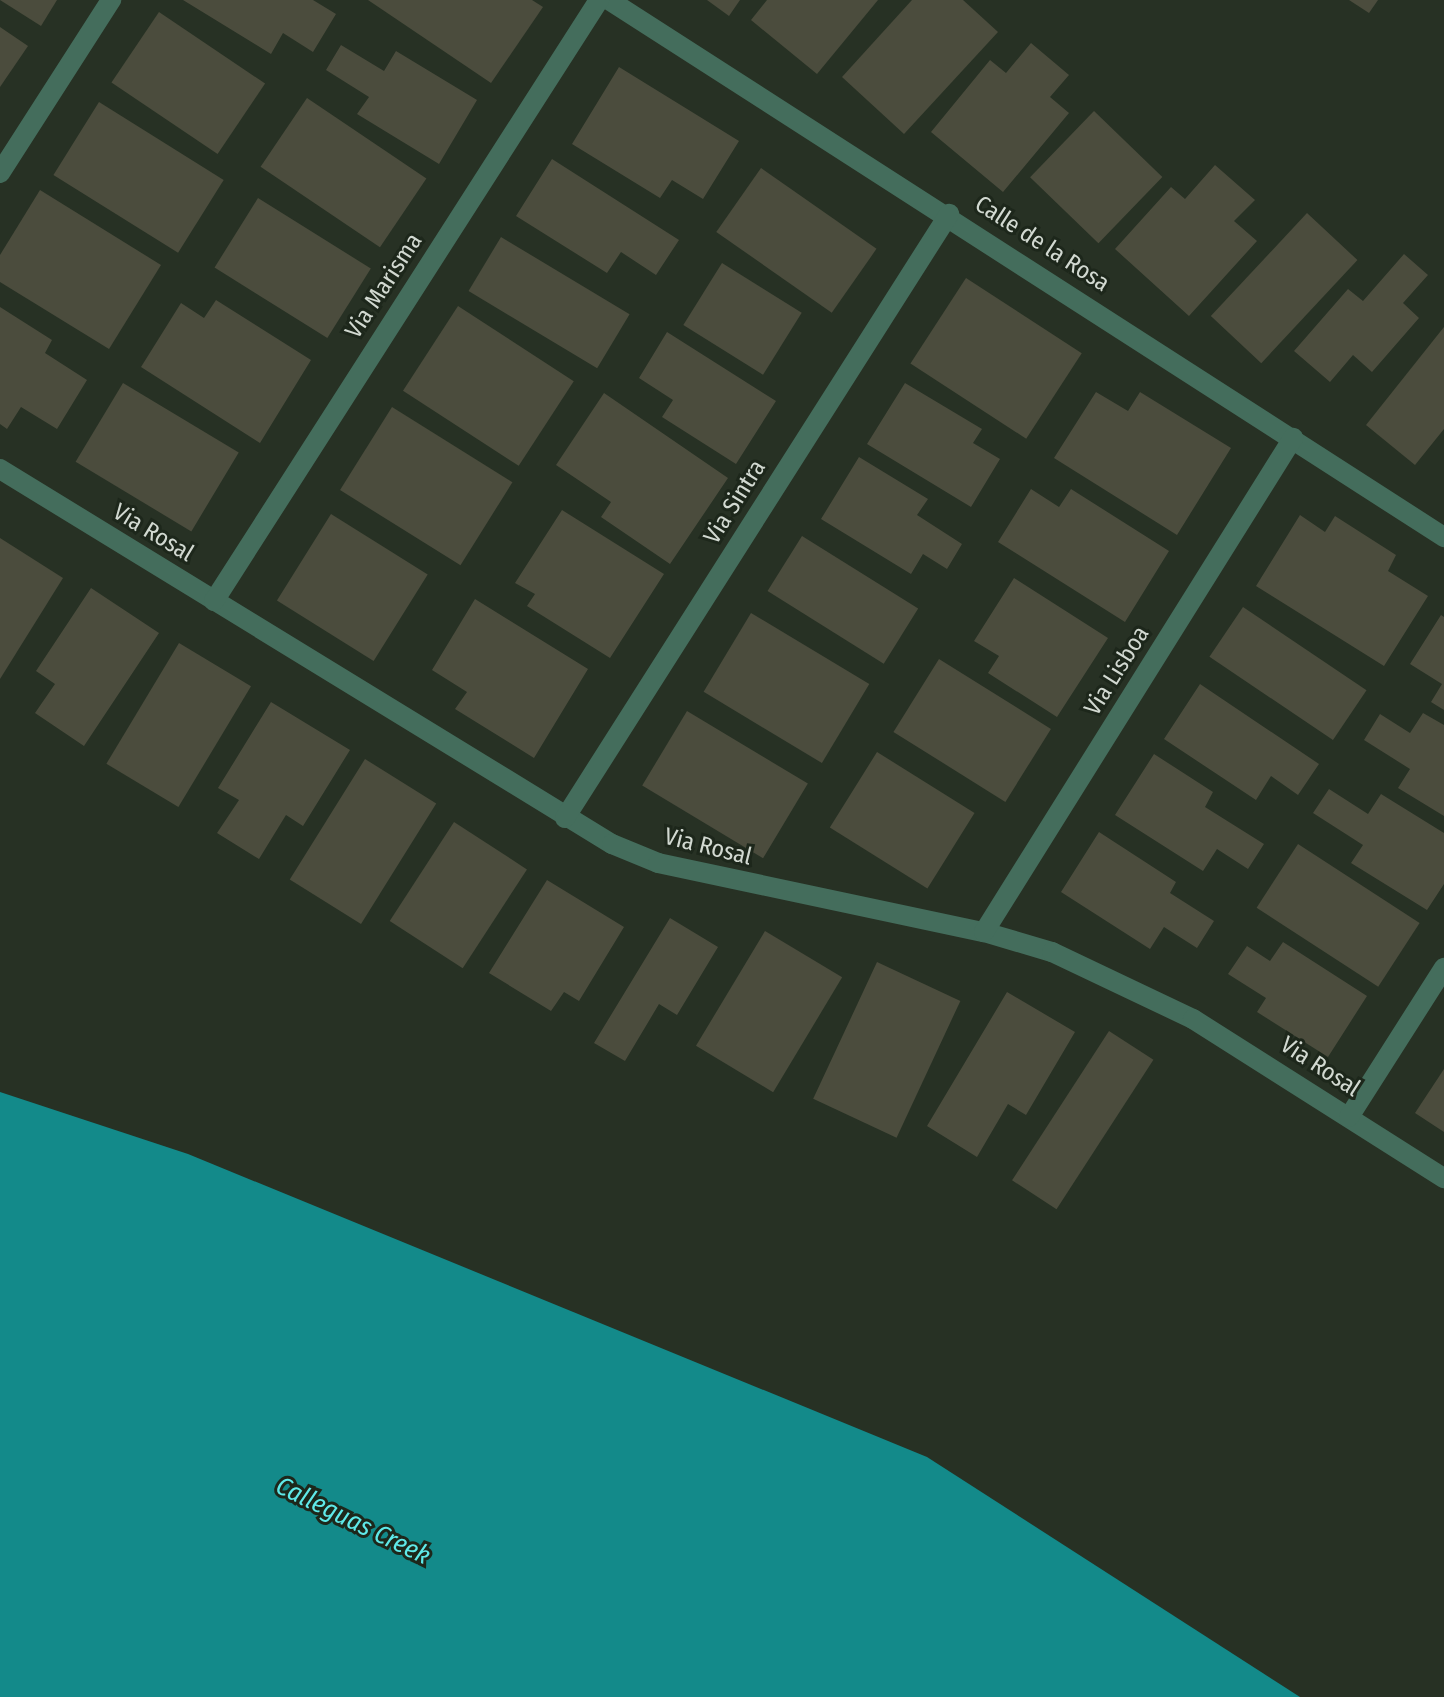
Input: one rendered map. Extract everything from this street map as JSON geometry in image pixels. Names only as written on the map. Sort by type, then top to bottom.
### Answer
[{"type":"street","points":[[0,173],[111,0]]},
{"type":"street","name":"Via Marisma","points":[[214,601],[599,0]]},
{"type":"street","name":"Calle de la Rosa","points":[[609,0],[949,214],[1444,537]]},
{"type":"street","name":"Via Sintra","points":[[565,818],[949,214]]},
{"type":"street","name":"Via Lisboa","points":[[984,932],[1293,438]]},
{"type":"street","name":"Via Rosal","points":[[0,469],[565,818],[658,863],[984,932],[1120,981],[1193,1019],[1444,1178]]},
{"type":"street","points":[[1349,1117],[1444,968]]},
{"type":"water","name":"Calleguas Creek","points":[[0,1092],[188,1154],[927,1457],[1300,1697],[0,1697]]},
{"type":"building","points":[[0,0],[57,0],[41,26]]},
{"type":"building","points":[[183,0],[313,0],[336,14],[313,52],[283,33],[271,54]]},
{"type":"building","points":[[368,0],[532,0],[543,7],[491,83]]},
{"type":"building","points":[[707,0],[740,0],[729,16]]},
{"type":"building","points":[[767,0],[878,0],[817,74],[751,20]]},
{"type":"building","points":[[912,0],[963,0],[998,32],[904,134],[842,77]]},
{"type":"building","points":[[1349,0],[1378,0],[1369,13]]},
{"type":"building","points":[[159,12],[265,84],[218,154],[111,82]]},
{"type":"building","points":[[0,27],[28,46],[0,87]]},
{"type":"building","points":[[1031,43],[1069,75],[1050,97],[1069,113],[1003,192],[931,132],[990,60],[1006,73]]},
{"type":"building","points":[[341,45],[384,71],[396,51],[477,100],[439,164],[357,114],[369,97],[326,70]]},
{"type":"building","points":[[619,67],[739,141],[703,199],[672,180],[660,198],[572,144]]},
{"type":"building","points":[[307,98],[426,179],[380,247],[261,167]]},
{"type":"building","points":[[99,102],[224,180],[178,253],[53,175]]},
{"type":"building","points":[[1094,111],[1162,177],[1098,243],[1030,177]]},
{"type":"building","points":[[552,159],[679,240],[656,275],[621,252],[607,273],[516,216]]},
{"type":"building","points":[[1215,165],[1255,200],[1234,221],[1257,241],[1189,316],[1115,249],[1171,187],[1185,199]]},
{"type":"building","points":[[761,168],[877,249],[832,313],[716,232]]},
{"type":"building","points":[[40,190],[161,265],[109,349],[0,282],[0,255]]},
{"type":"building","points":[[258,198],[371,268],[327,338],[215,268]]},
{"type":"building","points":[[1307,213],[1357,260],[1261,363],[1211,316]]},
{"type":"building","points":[[501,237],[630,314],[597,368],[469,291]]},
{"type":"building","points":[[1404,254],[1428,275],[1403,303],[1419,318],[1372,372],[1353,355],[1330,382],[1294,351],[1348,289],[1363,301]]},
{"type":"building","points":[[722,263],[802,313],[763,375],[683,325]]},
{"type":"building","points":[[966,278],[1082,353],[1026,439],[910,364]]},
{"type":"building","points":[[216,300],[311,360],[260,443],[141,367],[181,303],[204,318]]},
{"type":"building","points":[[458,306],[574,381],[519,466],[403,391]]},
{"type":"building","points":[[0,307],[52,340],[45,353],[87,380],[57,429],[21,407],[7,429],[0,424]]},
{"type":"building","points":[[1444,327],[1444,429],[1415,465],[1366,425]]},
{"type":"building","points":[[667,332],[776,401],[736,464],[662,417],[673,400],[639,378]]},
{"type":"building","points":[[123,383],[239,453],[191,531],[76,462]]},
{"type":"building","points":[[905,383],[982,429],[973,443],[1000,459],[971,507],[867,444]]},
{"type":"building","points":[[1096,392],[1128,411],[1140,392],[1231,448],[1177,535],[1054,458]]},
{"type":"building","points":[[604,393],[728,478],[670,564],[601,517],[611,502],[556,465]]},
{"type":"building","points":[[392,407],[512,482],[460,565],[340,490]]},
{"type":"building","points":[[859,457],[928,499],[917,515],[962,544],[947,569],[923,554],[911,574],[821,519]]},
{"type":"building","points":[[1031,489],[1059,507],[1071,489],[1169,551],[1125,622],[998,542]]},
{"type":"building","points":[[562,510],[664,574],[610,658],[527,606],[535,594],[515,583]]},
{"type":"building","points":[[331,514],[428,574],[374,661],[277,601]]},
{"type":"building","points":[[1300,515],[1325,532],[1335,516],[1396,555],[1388,571],[1428,596],[1384,666],[1256,586]]},
{"type":"building","points":[[802,536],[918,609],[884,664],[768,591]]},
{"type":"building","points":[[0,538],[63,578],[0,679]]},
{"type":"building","points":[[1014,578],[1108,638],[1057,717],[988,673],[999,656],[974,641]]},
{"type":"building","points":[[91,588],[159,633],[84,746],[35,713],[55,684],[36,671]]},
{"type":"building","points":[[475,599],[588,669],[534,758],[455,709],[467,692],[432,670]]},
{"type":"building","points":[[1243,607],[1367,690],[1333,740],[1209,657]]},
{"type":"building","points":[[751,613],[869,684],[822,763],[704,692]]},
{"type":"building","points":[[1441,615],[1444,617],[1444,710],[1431,702],[1442,684],[1410,664]]},
{"type":"building","points":[[179,643],[251,686],[178,807],[106,764]]},
{"type":"building","points":[[939,659],[1051,729],[1005,802],[893,732]]},
{"type":"building","points":[[1200,684],[1319,764],[1298,795],[1271,776],[1256,800],[1164,739]]},
{"type":"building","points":[[271,702],[350,750],[303,826],[286,815],[259,859],[217,833],[239,800],[218,788]]},
{"type":"building","points":[[687,711],[808,784],[763,858],[642,786]]},
{"type":"building","points":[[1423,713],[1444,725],[1444,816],[1398,788],[1410,769],[1364,740],[1380,714],[1410,733]]},
{"type":"building","points":[[877,752],[975,813],[927,888],[830,827]]},
{"type":"building","points":[[1154,754],[1213,792],[1205,807],[1264,844],[1248,869],[1217,849],[1203,871],[1115,815]]},
{"type":"building","points":[[365,759],[436,804],[361,924],[290,879]]},
{"type":"building","points":[[1329,789],[1368,814],[1381,794],[1444,833],[1444,884],[1427,910],[1351,863],[1363,845],[1313,813]]},
{"type":"building","points":[[454,822],[527,869],[463,968],[390,921]]},
{"type":"building","points":[[1099,832],[1176,882],[1170,893],[1214,921],[1197,948],[1164,927],[1150,949],[1061,892]]},
{"type":"building","points":[[1298,844],[1420,923],[1378,987],[1257,908]]},
{"type":"building","points":[[547,880],[624,927],[579,1001],[564,992],[551,1011],[489,973]]},
{"type":"building","points":[[670,918],[718,947],[677,1015],[659,1004],[625,1061],[594,1043]]},
{"type":"building","points":[[765,931],[842,977],[773,1092],[696,1046]]},
{"type":"building","points":[[1283,942],[1367,996],[1328,1057],[1257,1012],[1266,998],[1228,974],[1247,946],[1270,961]]},
{"type":"building","points":[[877,962],[960,1001],[897,1138],[813,1099]]},
{"type":"building","points":[[1007,992],[1075,1032],[1026,1115],[1008,1104],[977,1157],[927,1126]]},
{"type":"building","points":[[1109,1031],[1153,1060],[1057,1209],[1012,1180]]},
{"type":"building","points":[[1444,1069],[1444,1132],[1415,1113]]}]
